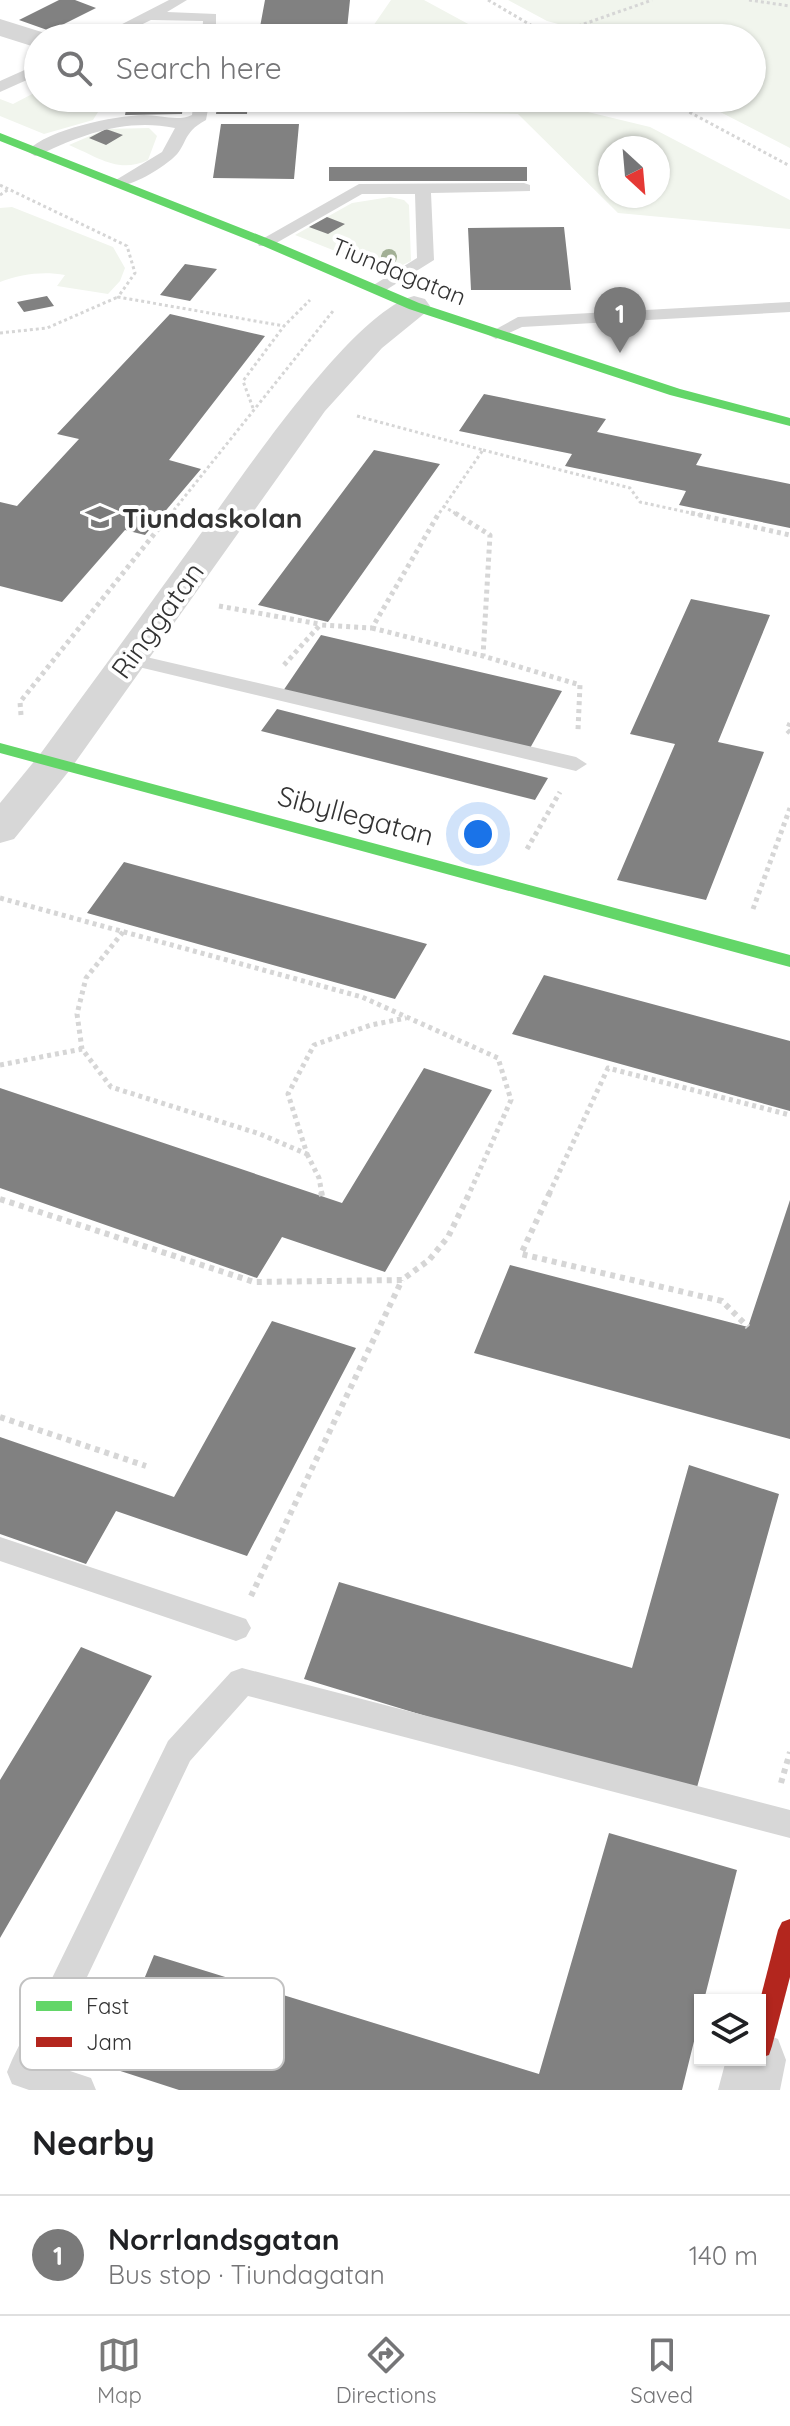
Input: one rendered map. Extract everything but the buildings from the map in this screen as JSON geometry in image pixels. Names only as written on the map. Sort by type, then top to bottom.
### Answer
[{"type":"street","points":[[0,27],[24,35]]},
{"type":"street","name":"Tiundagatan","points":[[0,137],[265,242],[414,306],[675,392],[790,422]]},
{"type":"street","name":"Ringgatan","points":[[0,830],[40,759],[129,659],[313,404],[371,341],[414,306]]},
{"type":"street","name":"Sibyllegatan","points":[[0,748],[790,961]]},
{"type":"street","points":[[766,2023],[790,1930]]},
{"type":"street","points":[[749,2090],[755,2066]]},
{"type":"lane","points":[[135,24],[180,0]]},
{"type":"lane","points":[[147,16],[211,17],[210,24]]},
{"type":"lane","points":[[0,87],[24,76]]},
{"type":"lane","points":[[119,183],[168,155],[184,125],[200,117],[201,112]]},
{"type":"lane","points":[[35,151],[111,116],[184,125]]},
{"type":"lane","points":[[265,242],[359,189],[524,188]]},
{"type":"lane","points":[[378,290],[426,260],[423,189]]},
{"type":"lane","points":[[496,334],[518,322],[790,307]]},
{"type":"lane","points":[[129,659],[576,764]]},
{"type":"lane","points":[[0,1549],[236,1628]]},
{"type":"lane","points":[[69,1978],[179,1751],[242,1681],[790,1824]]},
{"type":"lane","points":[[25,2070],[79,2090]]},
{"type":"path","points":[[488,0],[530,24]]},
{"type":"path","points":[[587,24],[652,0]]},
{"type":"path","points":[[749,0],[790,6]]},
{"type":"path","points":[[689,112],[790,166]]},
{"type":"path","points":[[0,185],[127,246],[135,273],[118,297],[70,322],[19,334],[0,333]]},
{"type":"path","points":[[0,195],[10,188]]},
{"type":"path","points":[[253,409],[243,381],[284,326],[321,293]]},
{"type":"path","points":[[118,297],[284,326]]},
{"type":"path","points":[[188,310],[192,304]]},
{"type":"path","points":[[40,759],[20,702],[337,306]]},
{"type":"path","points":[[287,311],[297,312]]},
{"type":"path","points":[[313,404],[630,488],[640,502],[790,535]]},
{"type":"path","points":[[372,628],[443,506],[483,450]]},
{"type":"path","points":[[443,506],[490,535],[483,656]]},
{"type":"path","points":[[174,597],[320,625],[372,628],[580,685],[576,764],[507,885]]},
{"type":"path","points":[[262,690],[320,625]]},
{"type":"path","points":[[790,723],[787,730],[790,733]]},
{"type":"path","points":[[738,947],[790,808]]},
{"type":"path","points":[[0,898],[362,997],[498,1058],[511,1100],[467,1204],[448,1237],[429,1260],[402,1280],[236,1628]]},
{"type":"path","points":[[123,932],[86,978],[77,1014],[82,1049],[111,1087],[260,1134],[307,1154]]},
{"type":"path","points":[[322,1196],[319,1178],[307,1154],[288,1094],[314,1045],[371,1025],[407,1018]]},
{"type":"path","points":[[0,1065],[82,1049]]},
{"type":"path","points":[[748,1327],[722,1301],[521,1254],[608,1068],[790,1115]]},
{"type":"path","points":[[0,1199],[254,1282],[402,1280]]},
{"type":"path","points":[[0,1417],[146,1466]]},
{"type":"shaded area","points":[[391,0],[424,0],[468,24],[374,24]]},
{"type":"shaded area","points":[[508,0],[790,0],[790,148],[720,112],[766,112],[766,24],[558,24]]},
{"type":"shaded area","points":[[24,98],[24,112],[98,112],[93,120],[44,134],[0,116],[0,99],[13,104]]},
{"type":"shaded area","points":[[396,112],[588,112],[650,127],[667,136],[598,136],[598,193],[518,114]]},
{"type":"shaded area","points":[[149,128],[157,136],[148,160],[137,164],[117,165],[69,145],[106,129]]},
{"type":"shaded area","points":[[670,137],[790,200],[790,229],[618,213],[613,208],[670,208]]},
{"type":"shaded area","points":[[390,197],[404,200],[409,205],[411,261],[388,272],[295,235],[352,203]]},
{"type":"shaded area","points":[[12,207],[113,247],[125,268],[120,281],[108,294],[57,286],[65,275],[49,273],[0,282],[0,208]]},
{"type":"traffic: fast","points":[[0,137],[265,242],[414,306],[675,392],[790,422]]},
{"type":"traffic: fast","points":[[0,748],[790,961]]},
{"type":"traffic: jam","points":[[766,2023],[790,1930]]},
{"type":"place","name":"Norrlandsgatan","points":[[620,353]]},
{"type":"place","name":"Tiundaskolan","points":[[100,517]]}]
